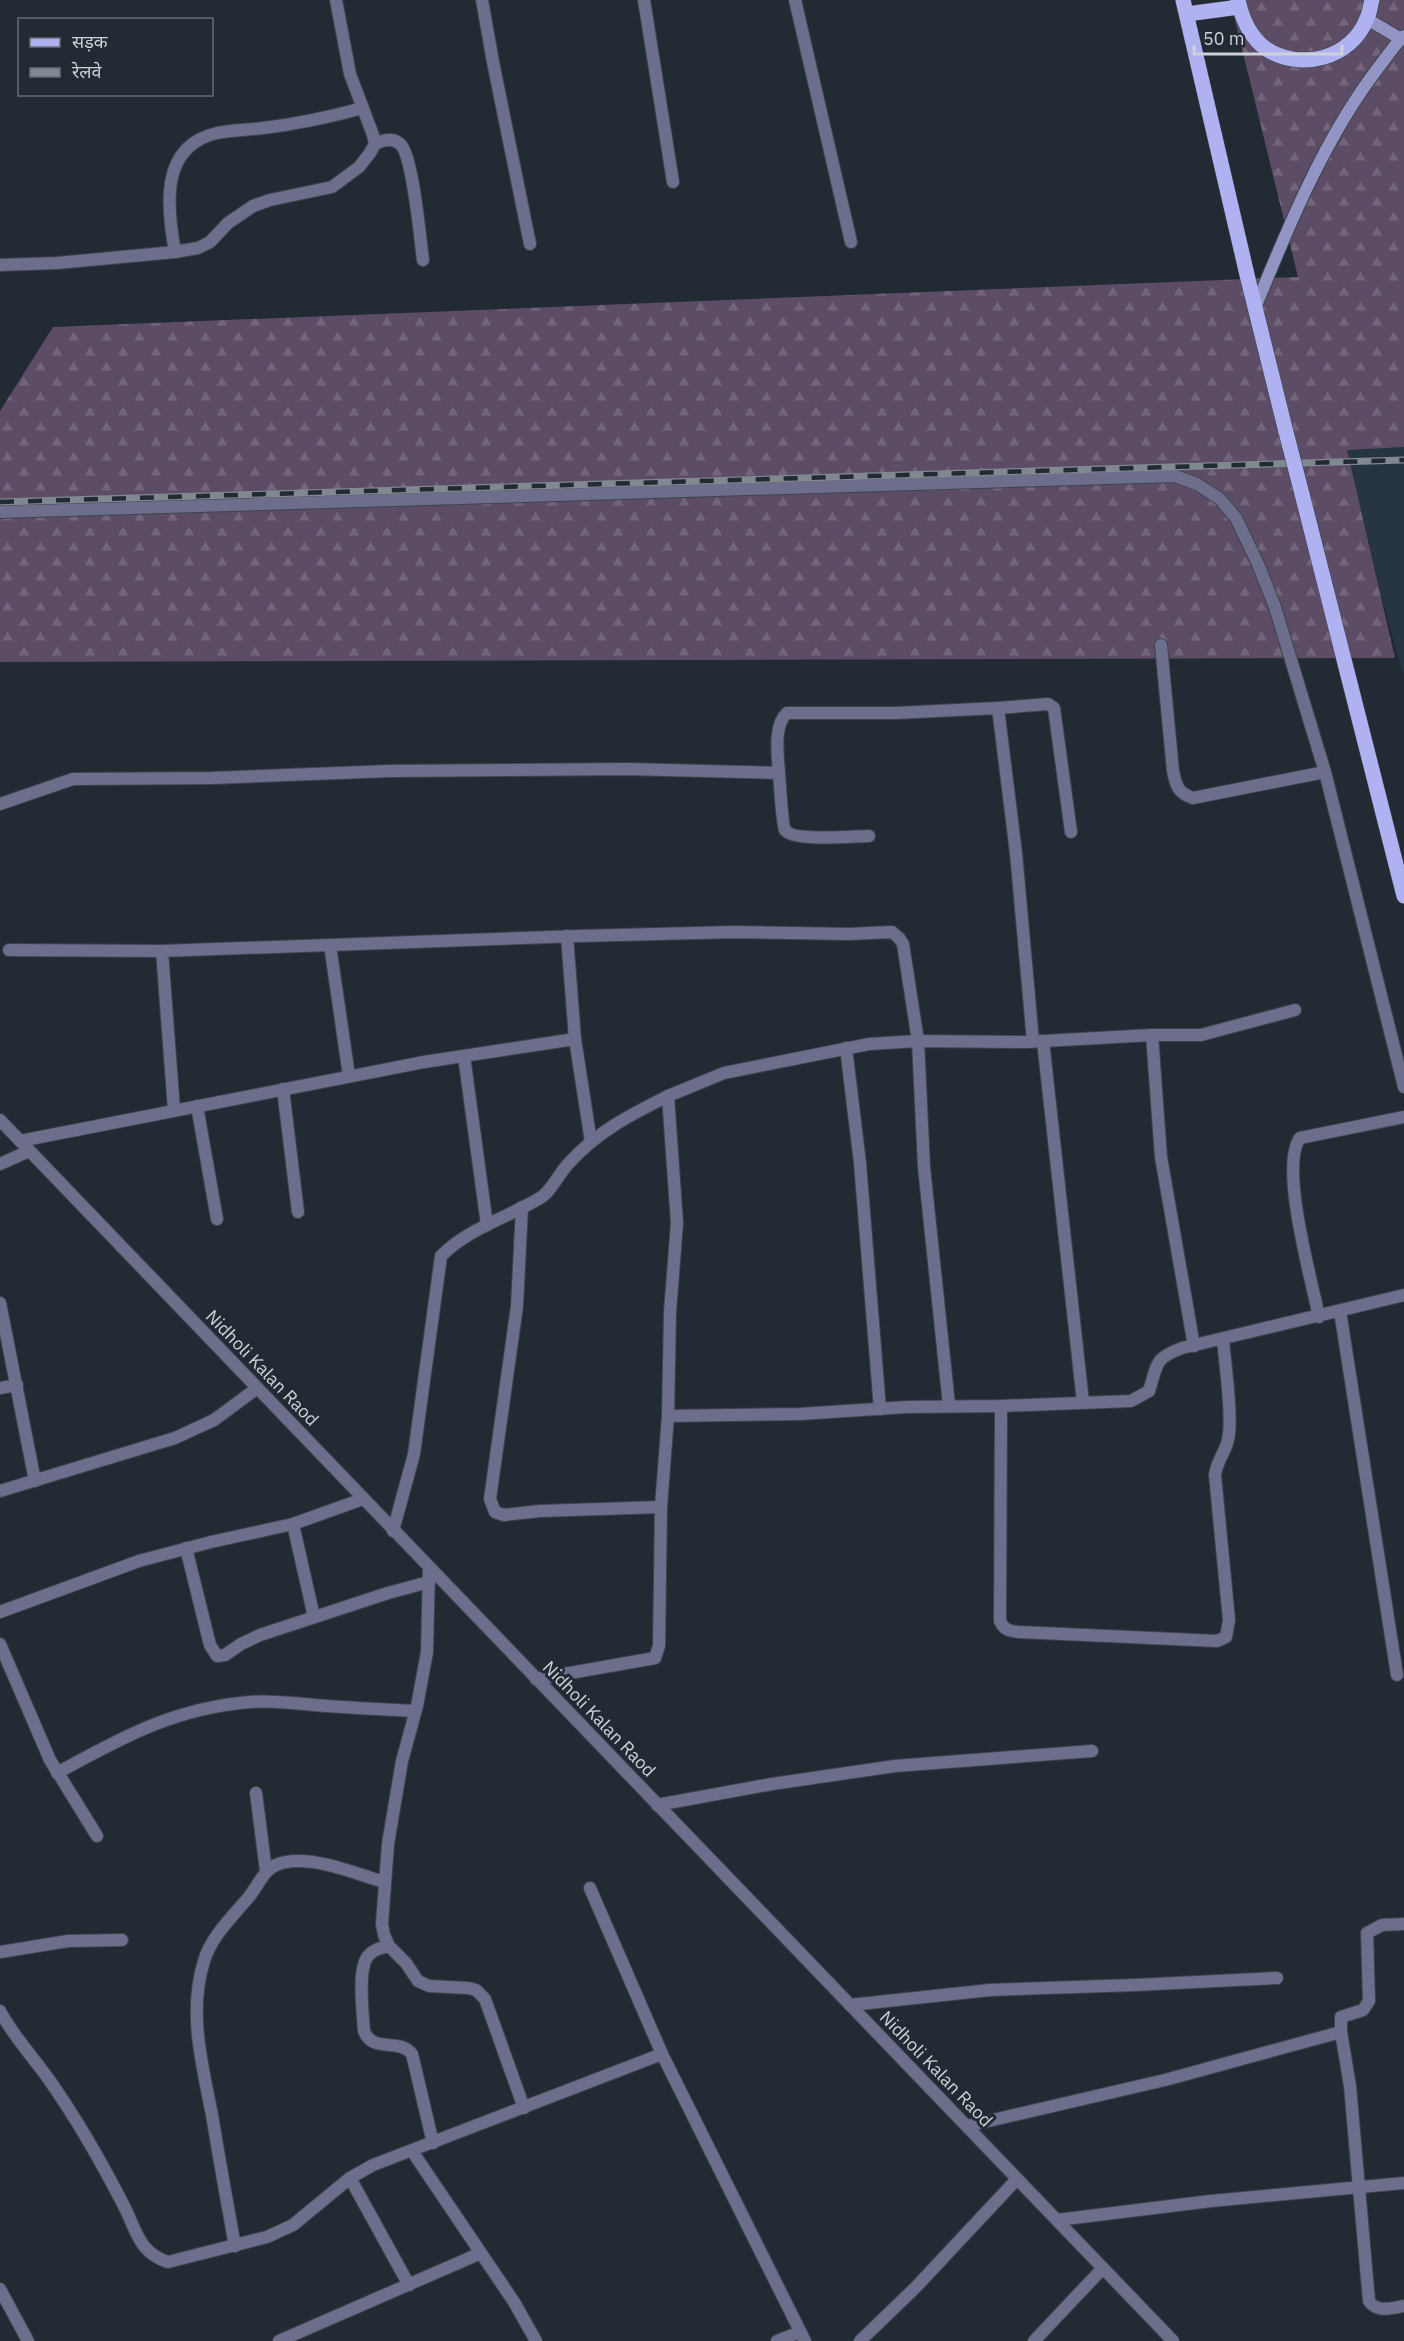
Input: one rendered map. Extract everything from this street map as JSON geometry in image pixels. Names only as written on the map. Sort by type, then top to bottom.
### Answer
[{"type":"main road","points":[[1372,0],[1367,19],[1357,36],[1342,50],[1323,58],[1302,61],[1282,57],[1264,47],[1250,32],[1241,15],[1238,3],[1185,7],[1255,308],[1404,896]]},
{"type":"main road","points":[[1255,308],[1285,237],[1335,131],[1364,86],[1402,38],[1367,19]]},
{"type":"street","points":[[336,0],[350,74],[375,144]]},
{"type":"street","points":[[482,0],[530,244]]},
{"type":"street","points":[[644,0],[673,182]]},
{"type":"street","points":[[795,0],[851,242]]},
{"type":"street","points":[[175,252],[168,213],[173,170],[181,154],[194,144],[216,133],[315,121],[363,108]]},
{"type":"street","points":[[0,265],[57,263],[198,248],[210,242],[228,223],[253,207],[270,200],[332,187],[359,167],[375,144],[390,140],[396,141],[403,147],[413,192],[423,260]]},
{"type":"street","points":[[0,512],[1175,476],[1197,484],[1220,499],[1236,518],[1275,607],[1325,772],[1404,1087]]},
{"type":"street","points":[[1161,645],[1173,771],[1177,789],[1184,795],[1193,798],[1325,772]]},
{"type":"street","points":[[869,836],[801,837],[790,834],[783,827],[779,729],[782,717],[787,713],[896,713],[1048,704],[1054,708],[1071,832]]},
{"type":"street","points":[[998,708],[1038,1041],[1072,1291],[1083,1402]]},
{"type":"street","points":[[0,804],[73,779],[212,778],[390,771],[627,769],[779,773]]},
{"type":"street","points":[[9,950],[162,951],[567,936],[735,932],[849,934],[892,932],[903,944],[918,1041],[924,1167],[949,1405]]},
{"type":"street","points":[[567,936],[575,1039],[591,1142]]},
{"type":"street","points":[[330,945],[349,1076]]},
{"type":"street","points":[[162,951],[174,1110]]},
{"type":"street","points":[[393,1531],[414,1454],[441,1256],[452,1245],[522,1206],[543,1197],[570,1162],[612,1125],[668,1096],[724,1073],[869,1044],[1201,1035],[1295,1010]]},
{"type":"street","points":[[1152,1035],[1161,1157],[1194,1346]]},
{"type":"street","points":[[20,1141],[349,1076],[575,1039]]},
{"type":"street","points":[[846,1048],[860,1163],[880,1409]]},
{"type":"street","points":[[464,1056],[487,1225]]},
{"type":"street","points":[[283,1089],[298,1212]]},
{"type":"street","points":[[536,1679],[655,1658],[659,1647],[661,1507],[668,1416],[670,1312],[677,1223],[668,1096]]},
{"type":"street","points":[[197,1106],[217,1219]]},
{"type":"street","points":[[1319,1317],[1294,1195],[1295,1145],[1300,1138],[1404,1117]]},
{"type":"street","name":"Nidholi Kalan Raod","points":[[0,1120],[1173,2341]]},
{"type":"street","points":[[0,1164],[29,1151]]},
{"type":"street","points":[[522,1206],[517,1306],[499,1425],[490,1499],[492,1506],[495,1512],[504,1515],[540,1511],[661,1507]]},
{"type":"street","points":[[668,1416],[800,1414],[949,1405],[1000,1406],[1131,1401],[1149,1391],[1157,1364],[1165,1355],[1404,1295]]},
{"type":"street","points":[[0,1303],[35,1481]]},
{"type":"street","points":[[1340,1311],[1397,1675]]},
{"type":"street","points":[[1000,1406],[1000,1621],[1003,1627],[1019,1632],[1217,1641],[1226,1637],[1229,1620],[1215,1475],[1216,1463],[1228,1440],[1229,1423],[1223,1339]]},
{"type":"street","points":[[0,1388],[17,1385]]},
{"type":"street","points":[[0,1491],[175,1438],[214,1420],[256,1389]]},
{"type":"street","points":[[0,1612],[139,1561],[293,1524],[363,1499]]},
{"type":"street","points":[[293,1524],[314,1617]]},
{"type":"street","points":[[186,1548],[210,1645],[216,1655],[222,1656],[249,1639],[429,1582]]},
{"type":"street","points":[[429,1568],[427,1653],[402,1761],[384,1882],[382,1924],[389,1946],[406,1963],[418,1981],[429,1986],[476,1990],[485,1999],[524,2108]]},
{"type":"street","points":[[0,1644],[41,1743],[97,1836]]},
{"type":"street","points":[[57,1773],[129,1733],[165,1719],[221,1705],[285,1702],[415,1711]]},
{"type":"street","points":[[657,1805],[772,1784],[895,1766],[1092,1751]]},
{"type":"street","points":[[256,1793],[266,1871]]},
{"type":"street","points":[[235,2246],[195,2014],[198,1984],[204,1959],[216,1938],[252,1894],[266,1871],[279,1863],[316,1863],[384,1882]]},
{"type":"street","points":[[590,1888],[662,2054],[802,2336],[777,2341]]},
{"type":"street","points":[[1404,1923],[1382,1925],[1367,1933],[1369,2001],[1363,2010],[1341,2017],[1360,2186],[1369,2301],[1372,2306],[1379,2309],[1404,2306]]},
{"type":"street","points":[[0,1952],[68,1941],[122,1940]]},
{"type":"street","points":[[389,1946],[376,1950],[367,1957],[362,1968],[364,2031],[367,2038],[375,2044],[401,2045],[412,2054],[433,2143]]},
{"type":"street","points":[[850,2005],[990,1990],[1276,1978]]},
{"type":"street","points":[[0,2011],[51,2082],[79,2127],[106,2172],[143,2247],[154,2257],[168,2262],[267,2237],[293,2225],[350,2178],[373,2165],[662,2054]]},
{"type":"street","points":[[967,2126],[1165,2080],[1341,2032]]},
{"type":"street","points":[[412,2151],[514,2302],[536,2341]]},
{"type":"street","points":[[350,2178],[409,2285]]},
{"type":"street","points":[[860,2341],[915,2288],[1017,2179]]},
{"type":"street","points":[[1057,2220],[1404,2183]]},
{"type":"street","points":[[279,2341],[481,2253]]},
{"type":"street","points":[[1034,2341],[1103,2268]]},
{"type":"street","points":[[0,2289],[28,2341]]},
{"type":"shaded area","points":[[1404,412],[1404,677],[1331,415]]},
{"type":"green space","points":[[1230,0],[1404,0],[1404,447],[1347,450],[1395,658],[0,662],[0,411],[53,327],[1298,277]]},
{"type":"railway","points":[[0,502],[1404,460]]}]
